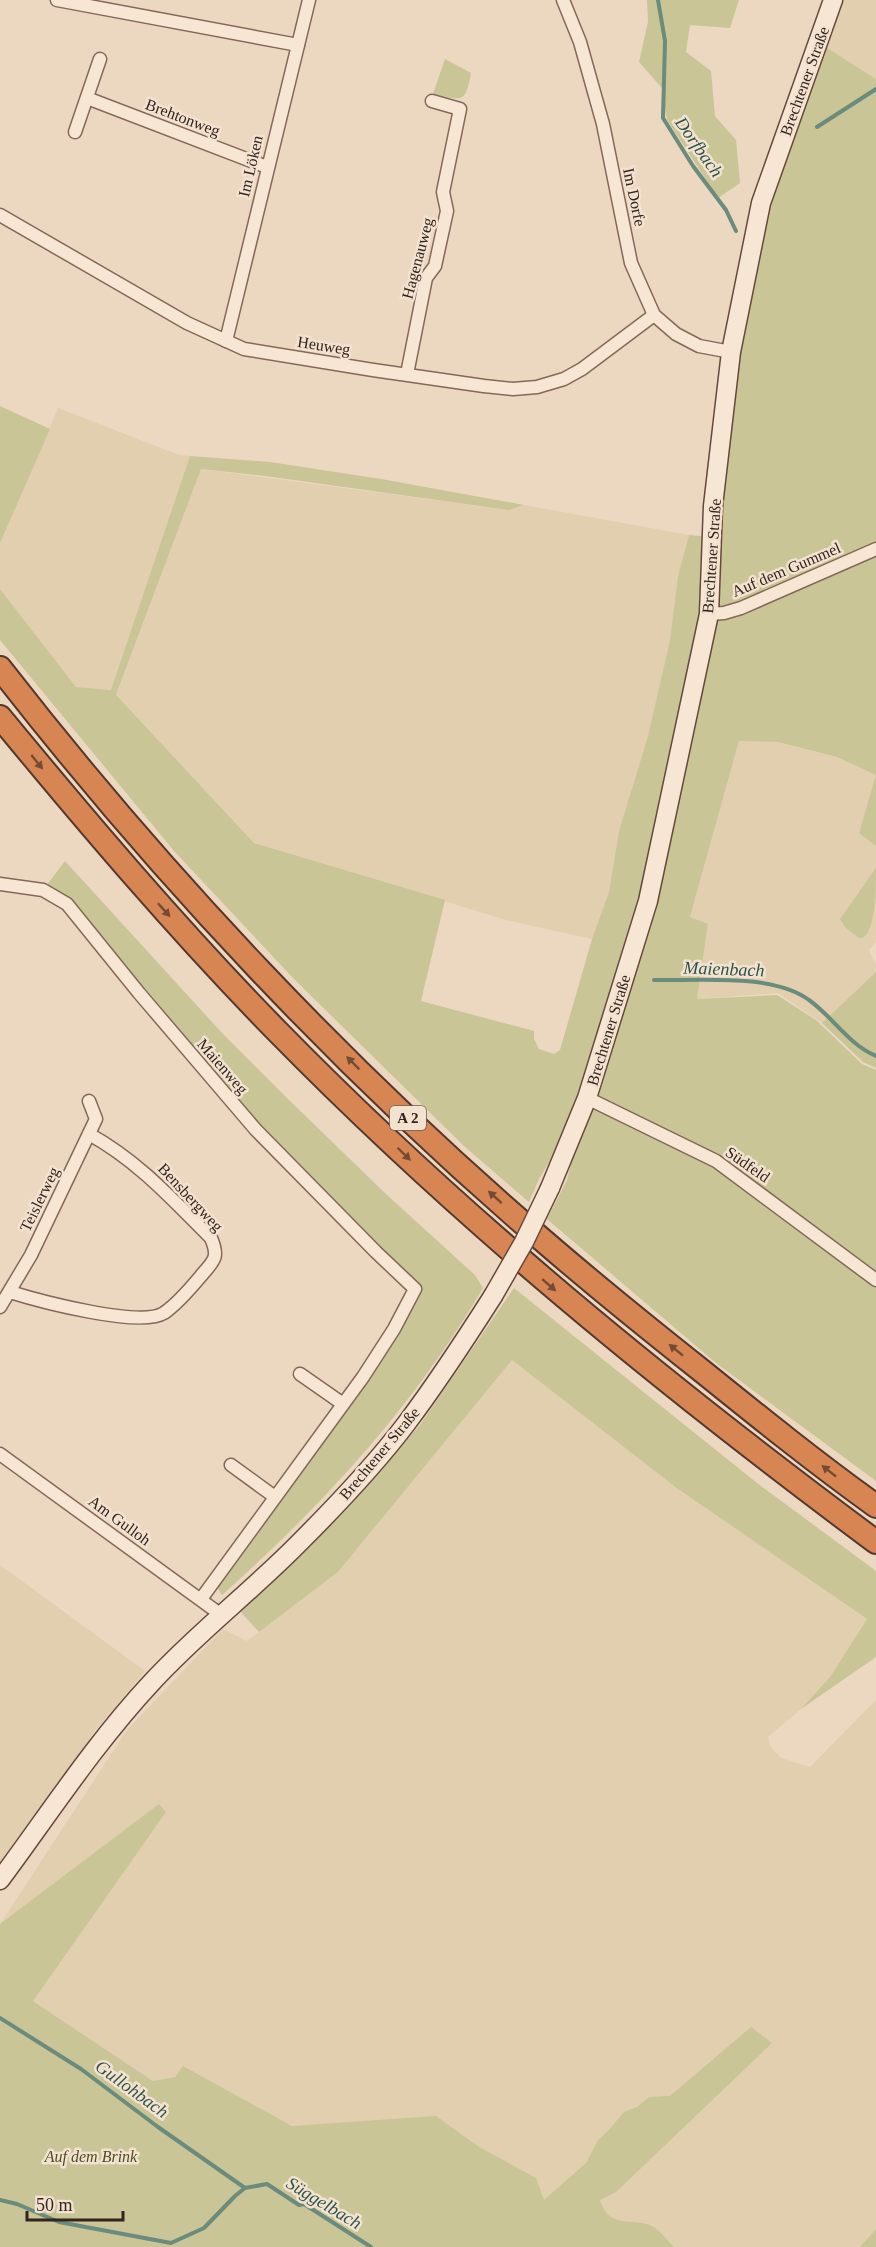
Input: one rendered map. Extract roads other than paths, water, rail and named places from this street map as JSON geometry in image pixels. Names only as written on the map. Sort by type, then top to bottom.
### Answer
[{"type":"highway","name":"A 2","points":[[0,668],[101,793],[182,886],[271,982],[404,1114],[544,1242],[631,1314],[876,1506]]},
{"type":"highway","name":"A 2","points":[[0,717],[86,821],[187,935],[278,1031],[430,1179],[551,1287],[670,1386],[876,1542]]},
{"type":"street","points":[[57,0],[298,45]]},
{"type":"street","name":"Im Löken","points":[[226,340],[309,0]]},
{"type":"street","name":"Im Dorfe","points":[[563,0],[580,42],[603,124],[631,263],[654,315],[676,334],[699,346],[731,352]]},
{"type":"street","name":"Brechtener Straße","points":[[0,1880],[120,1717],[153,1680],[220,1614],[299,1544],[367,1471],[405,1425],[439,1379],[493,1296],[524,1242],[550,1188],[587,1098],[648,901],[709,614],[713,506],[731,352],[761,203],[832,0]]},
{"type":"street","points":[[75,132],[100,59]]},
{"type":"street","name":"Brehtonweg","points":[[87,98],[267,166]]},
{"type":"street","name":"Hagenauweg","points":[[407,374],[426,278],[435,266],[445,222],[447,211],[443,192],[460,109],[432,101]]},
{"type":"street","name":"Heuweg","points":[[0,215],[187,323],[244,349],[407,374],[513,389],[550,384],[582,369],[654,315]]},
{"type":"street","name":"Auf dem Gummel","points":[[709,614],[741,608],[876,549]]},
{"type":"street","name":"Maienweg","points":[[0,884],[43,890],[67,904],[139,993],[256,1130],[415,1289],[394,1329],[343,1404]]},
{"type":"street","name":"Südfeld","points":[[587,1098],[716,1161],[876,1280]]},
{"type":"street","name":"Teislerweg","points":[[0,1307],[10,1292],[96,1119],[89,1101]]},
{"type":"street","name":"Bensbergweg","points":[[10,1292],[48,1305],[142,1319],[162,1314],[190,1289],[215,1259],[216,1250],[211,1238],[148,1176],[116,1149],[89,1134]]},
{"type":"street","points":[[201,1599],[343,1404],[300,1374]]},
{"type":"street","name":"Am Gulloh","points":[[0,1454],[220,1614]]},
{"type":"street","points":[[231,1465],[275,1497]]},
{"type":"waterway","name":"Dorfbach","points":[[658,0],[665,41],[663,118],[693,166],[726,210],[736,231]]},
{"type":"waterway","points":[[817,127],[876,89]]},
{"type":"waterway","name":"Maienbach","points":[[654,980],[734,980],[756,982],[794,991],[818,1007],[857,1045],[876,1056]]},
{"type":"waterway","name":"Gullohbach","points":[[0,2018],[81,2069],[245,2188]]},
{"type":"waterway","name":"Süggelbach","points":[[0,2200],[17,2204],[59,2222],[171,2243],[204,2228],[245,2188],[267,2184],[299,2205],[304,2204],[371,2247]]},
{"type":"park label","name":"Auf dem Brink","points":[[91,2156]]}]
